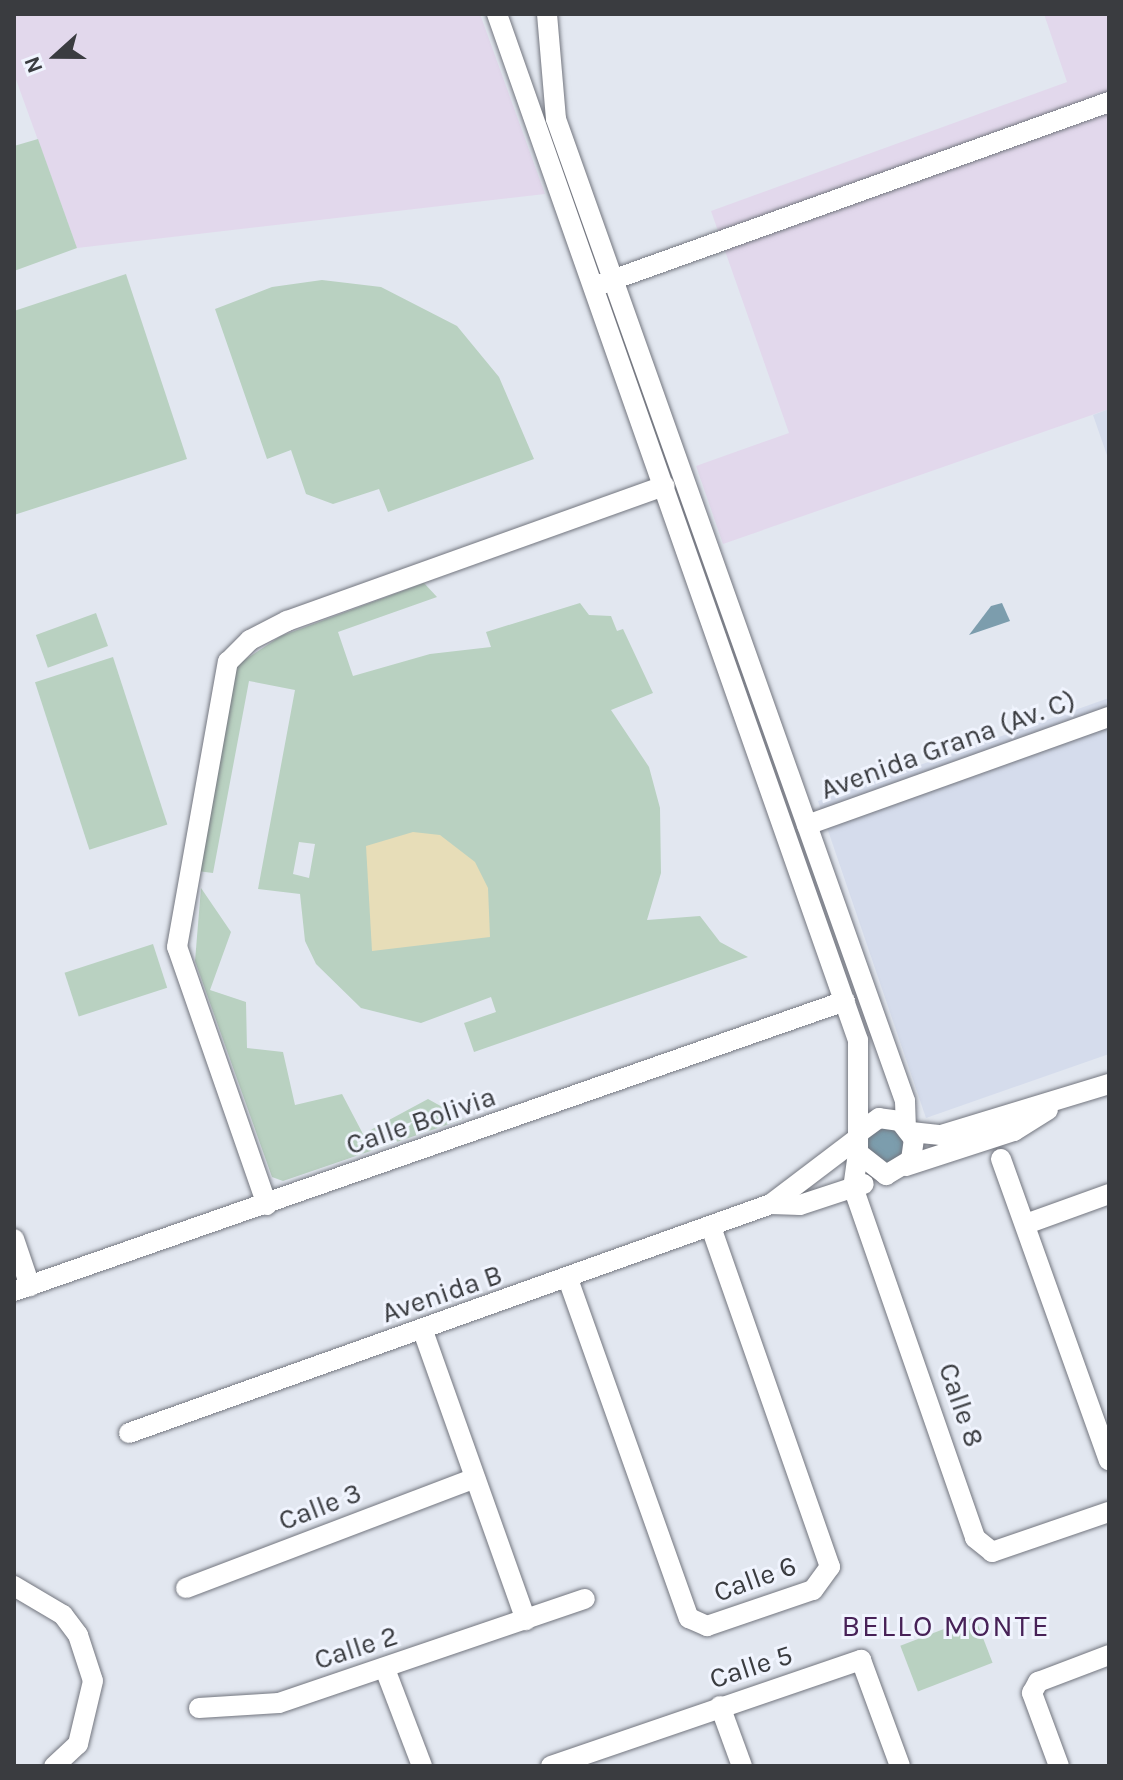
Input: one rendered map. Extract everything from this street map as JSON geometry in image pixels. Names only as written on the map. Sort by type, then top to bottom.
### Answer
[{"type":"street","points":[[497,14],[603,283],[807,825],[905,1101],[908,1129],[906,1166],[1014,1131],[1065,1100]]},
{"type":"street","points":[[547,14],[556,119],[603,283]]},
{"type":"street","points":[[603,283],[1109,102]]},
{"type":"street","name":"Calle 8","points":[[603,283],[665,486],[861,1052],[859,1141],[853,1187],[983,1548],[1008,1548],[1109,1512]]},
{"type":"street","points":[[267,1205],[177,947],[228,662],[250,640],[304,614],[665,486]]},
{"type":"street","name":"Avenida Grana (Av. C)","points":[[807,825],[1109,717]]},
{"type":"street","name":"Calle Bolivia","points":[[22,1288],[845,1001]]},
{"type":"street","points":[[886,1175],[859,1141],[879,1118],[908,1129],[941,1135],[1065,1100],[1109,1084]]},
{"type":"street","name":"Avenida B","points":[[129,1433],[423,1331],[771,1204],[859,1141]]},
{"type":"street","points":[[1001,1159],[1109,1460]]},
{"type":"street","name":"Avenida B","points":[[771,1204],[800,1205],[906,1166]]},
{"type":"street","points":[[1026,1224],[1109,1194]]},
{"type":"street","name":"Calle 6","points":[[568,1279],[689,1618],[707,1626],[813,1590],[830,1567],[711,1228]]},
{"type":"street","points":[[14,1239],[22,1288]]},
{"type":"street","points":[[423,1331],[526,1620]]},
{"type":"street","name":"Calle 3","points":[[186,1588],[475,1478]]},
{"type":"street","points":[[14,1586],[63,1615],[78,1635],[93,1681],[78,1744],[54,1766]]},
{"type":"street","name":"Calle 2","points":[[199,1708],[256,1709],[385,1669],[585,1599]]},
{"type":"street","points":[[1059,1766],[1032,1693],[1038,1682],[1109,1655]]},
{"type":"street","name":"Calle 5","points":[[551,1766],[575,1762],[720,1706],[861,1660],[900,1766]]},
{"type":"street","points":[[385,1669],[422,1766]]},
{"type":"street","points":[[720,1706],[742,1766]]},
{"type":"shaded area","points":[[14,14],[480,14],[545,194],[77,248],[14,74]]},
{"type":"shaded area","points":[[1044,14],[1109,14],[1109,409],[723,544],[696,466],[789,433],[711,211],[1067,82]]},
{"type":"shaded area","points":[[1109,409],[1109,461],[1093,415]]},
{"type":"shaded area","points":[[1002,603],[1010,621],[969,635],[991,606]]},
{"type":"shaded area","points":[[1109,698],[1109,1054],[926,1118],[818,801]]},
{"type":"shaded area","points":[[877,1128],[896,1129],[904,1139],[904,1152],[891,1165],[868,1156],[867,1137]]},
{"type":"green space","points":[[38,139],[77,248],[14,271],[14,146]]},
{"type":"green space","points":[[126,274],[187,459],[14,515],[14,311]]},
{"type":"green space","points":[[322,280],[381,287],[457,326],[499,377],[534,459],[388,512],[379,489],[333,504],[306,494],[291,450],[267,459],[215,309],[272,287]]},
{"type":"green space","points":[[424,583],[437,597],[338,632],[353,676],[430,654],[491,647],[486,632],[580,603],[589,615],[611,616],[617,631],[623,629],[653,693],[611,710],[649,767],[660,808],[661,873],[647,920],[700,916],[720,942],[748,957],[474,1052],[464,1023],[496,1012],[491,997],[421,1023],[361,1008],[316,964],[305,941],[300,894],[258,889],[295,690],[249,681],[213,873],[197,871],[237,665],[281,636]],"holes":[[[299,842],[315,844],[309,878],[293,874]]]},
{"type":"green space","points":[[96,613],[108,646],[48,668],[36,635]]},
{"type":"green space","points":[[113,657],[167,824],[89,850],[35,682]]},
{"type":"green space","points":[[201,888],[231,932],[210,990],[246,1002],[247,1048],[283,1052],[295,1105],[342,1094],[363,1134],[428,1099],[464,1119],[283,1181],[272,1177],[195,961]]},
{"type":"green space","points":[[153,944],[167,988],[79,1016],[65,973]]},
{"type":"green space","points":[[975,1617],[993,1663],[918,1691],[900,1646]]},
{"type":"sand","points":[[413,832],[440,835],[475,862],[488,888],[490,937],[372,951],[366,846]]},
{"type":"district","name":"BELLO MONTE","points":[[946,1626]]}]
